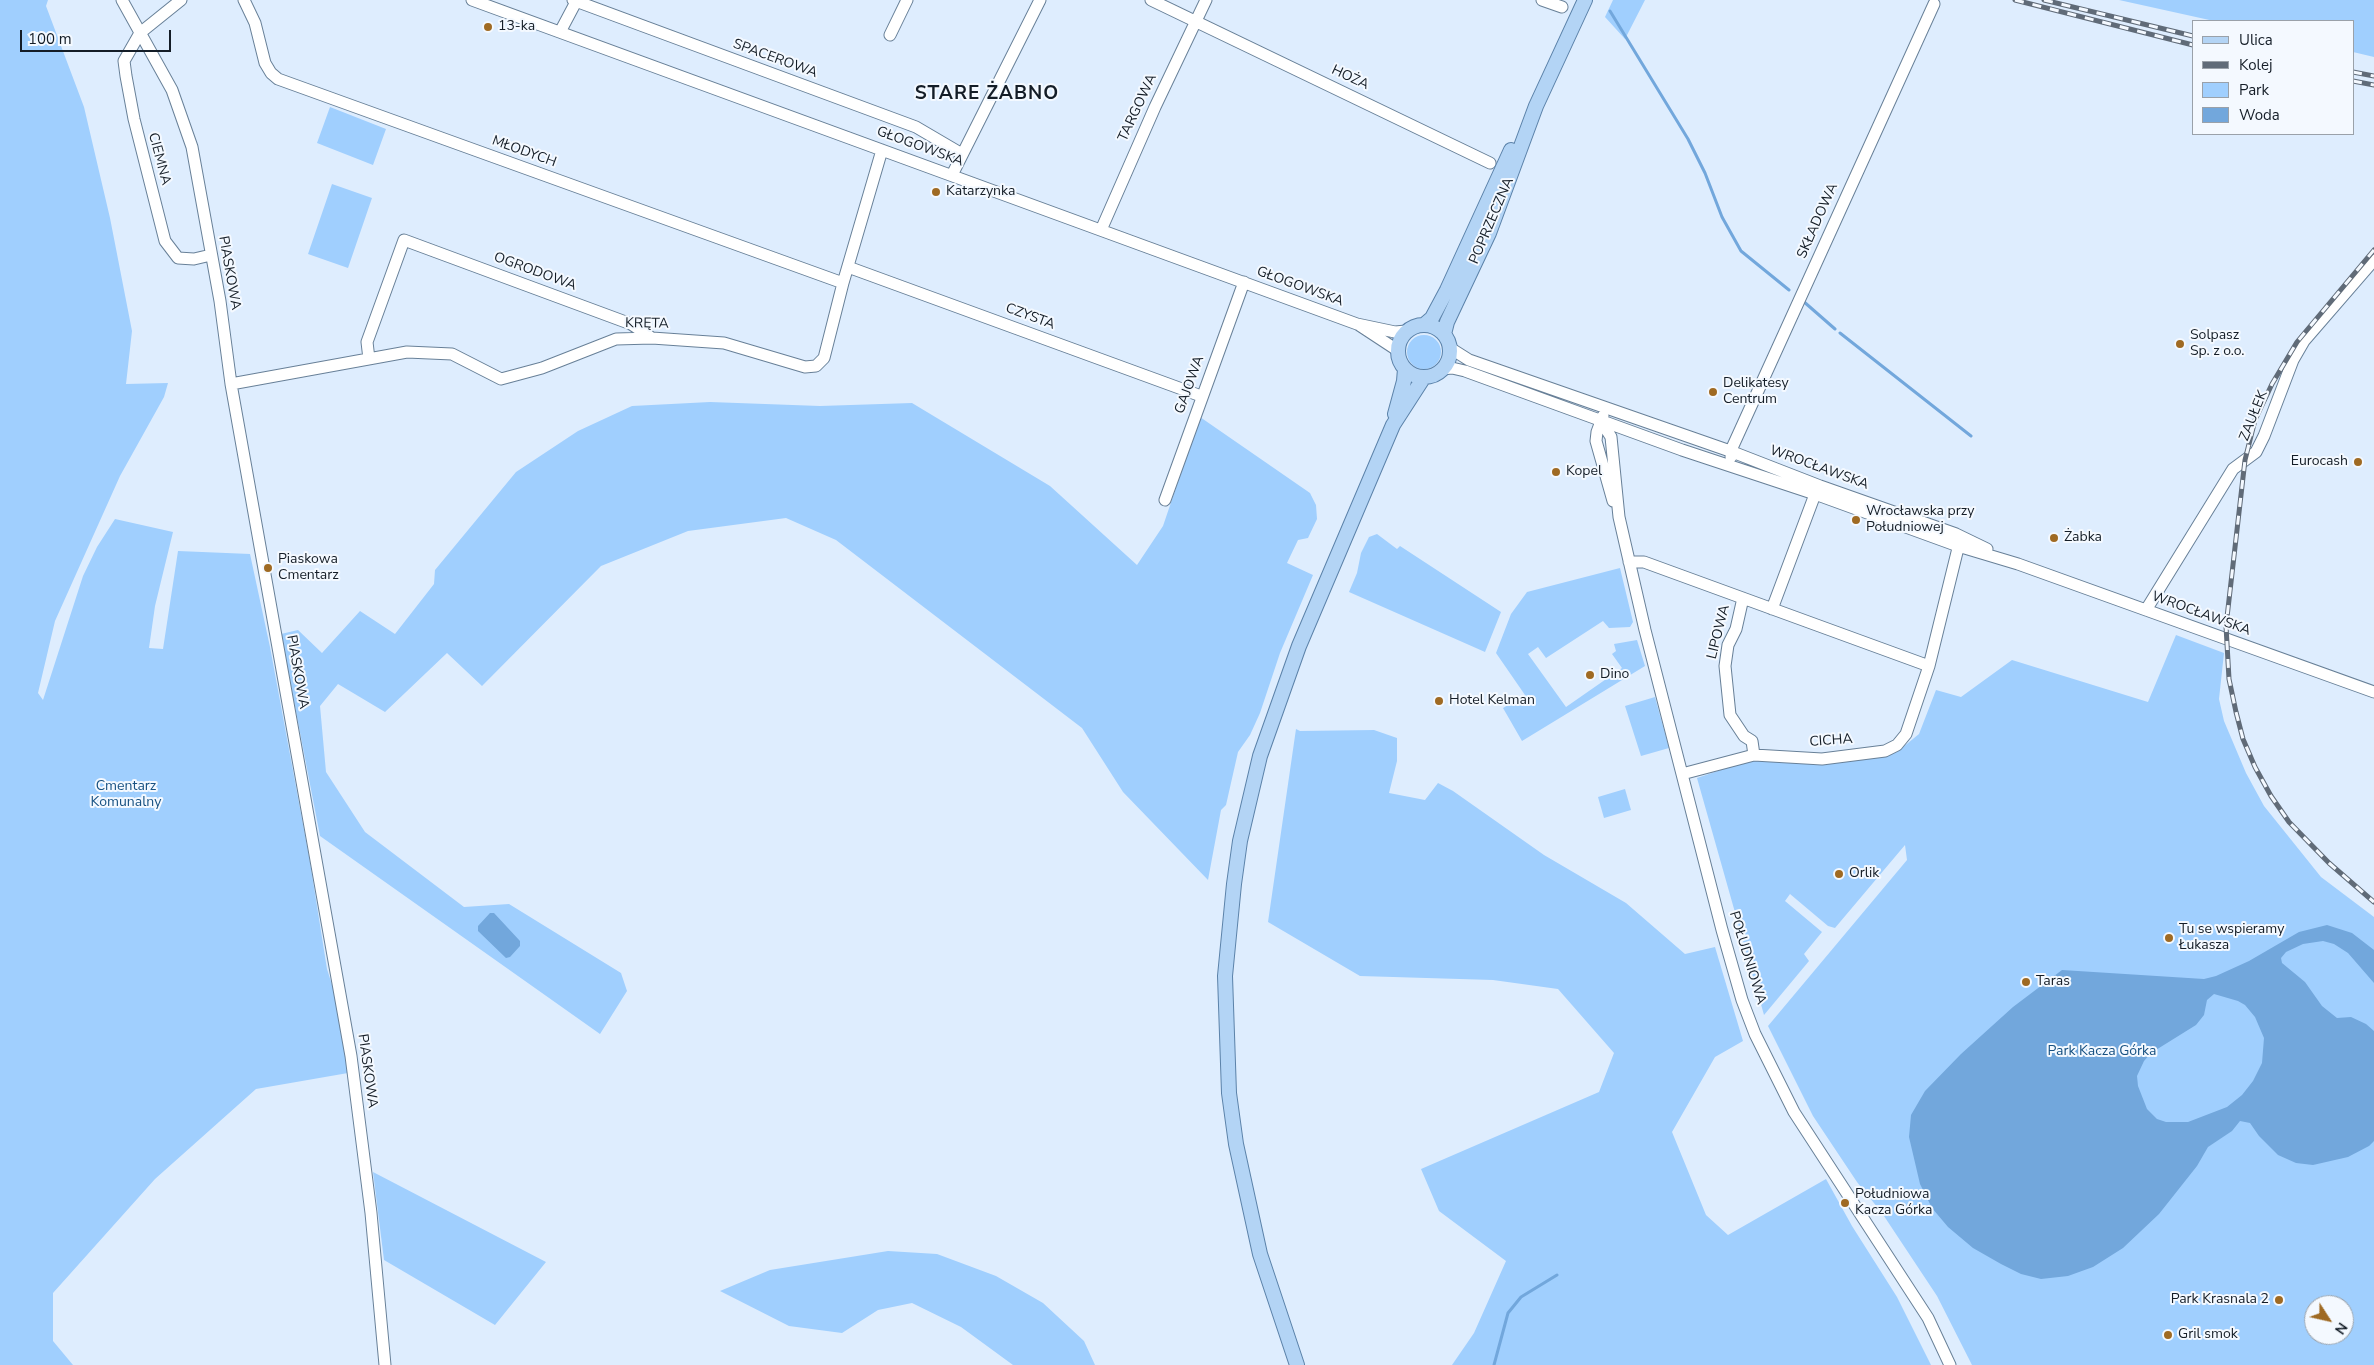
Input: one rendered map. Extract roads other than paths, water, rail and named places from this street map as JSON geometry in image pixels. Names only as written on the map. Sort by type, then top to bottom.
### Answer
[{"type":"main road","name":"POPRZECZNA","points":[[1444,334],[1447,322],[1488,234],[1536,106],[1585,0]]},
{"type":"main road","name":"POPRZECZNA","points":[[1426,324],[1432,318],[1447,290],[1512,149],[1536,106]]},
{"type":"main road","points":[[1426,324],[1436,327],[1444,334],[1450,348],[1449,357],[1442,370],[1431,376],[1424,377],[1413,375],[1400,364],[1397,350],[1398,343],[1406,331],[1415,326],[1426,324]]},
{"type":"main road","points":[[1297,1365],[1260,1254],[1236,1144],[1230,1093],[1226,1027],[1225,976],[1228,930],[1242,833],[1251,791],[1270,724],[1299,646],[1393,425],[1404,381],[1405,369]]},
{"type":"main road","points":[[1393,425],[1424,377]]},
{"type":"street","name":"PIASKOWA","points":[[122,0],[172,90],[192,147],[231,384],[351,1056],[371,1213],[385,1365]]},
{"type":"street","points":[[140,33],[181,0]]},
{"type":"street","name":"MŁODYCH","points":[[244,0],[255,23],[265,64],[278,79],[843,283]]},
{"type":"street","points":[[560,32],[575,0]]},
{"type":"street","name":"SPACEROWA","points":[[575,0],[916,127],[962,154]]},
{"type":"street","points":[[890,35],[906,0]]},
{"type":"street","points":[[952,175],[1040,0]]},
{"type":"street","name":"HOŻA","points":[[1152,0],[1490,163]]},
{"type":"street","name":"TARGOWA","points":[[1101,230],[1154,107],[1206,0]]},
{"type":"street","points":[[1542,0],[1562,7]]},
{"type":"street","name":"GŁOGOWSKA","points":[[478,1],[1357,324],[1395,332],[1406,331]]},
{"type":"street","name":"SKŁADOWA","points":[[1730,451],[1934,4]]},
{"type":"street","name":"CIEMNA","points":[[140,33],[124,61],[134,119],[165,241],[178,258],[194,259],[211,255]]},
{"type":"street","name":"KRĘTA","points":[[231,384],[407,352],[452,354],[501,378],[542,368],[616,339],[652,338],[724,343],[805,367],[816,366],[824,358],[843,283],[882,150]]},
{"type":"street","name":"OGRODOWA","points":[[369,359],[367,342],[404,240],[631,324],[652,338]]},
{"type":"street","name":"ZAUŁEK","points":[[2146,610],[2233,469],[2256,452],[2293,360],[2304,341],[2374,260]]},
{"type":"street","name":"CZYSTA","points":[[848,266],[1201,396]]},
{"type":"street","name":"GAJOWA","points":[[1165,500],[1201,396],[1244,282]]},
{"type":"street","name":"GŁOGOWSKA","points":[[1357,324],[1397,350]]},
{"type":"street","points":[[1450,348],[1463,357],[1606,409]]},
{"type":"street","points":[[1442,370],[1452,368],[1465,371],[1601,421]]},
{"type":"street","name":"WROCŁAWSKA","points":[[1606,409],[1730,451],[1817,490],[2374,692]]},
{"type":"street","name":"POŁUDNIOWA","points":[[1606,409],[1596,442],[1619,517],[1628,562],[1731,967],[1755,1034],[1794,1112],[1928,1318],[1950,1365]]},
{"type":"street","name":"WROCŁAWSKA","points":[[1601,421],[1737,469],[1817,490]]},
{"type":"street","name":"POŁUDNIOWA","points":[[1601,421],[1609,432],[1612,442],[1619,517]]},
{"type":"street","points":[[1612,442],[1617,436],[1628,430]]},
{"type":"street","points":[[1700,456],[1730,451],[1730,457],[1737,469]]},
{"type":"street","points":[[1817,490],[1772,609],[1930,666]]},
{"type":"street","name":"CICHA","points":[[1682,774],[1754,755],[1822,760],[1885,751],[1897,745],[1906,734],[1930,666],[1960,541]]},
{"type":"street","name":"LIPOWA","points":[[1628,562],[1644,562],[1772,609]]},
{"type":"street","name":"LIPOWA","points":[[1743,598],[1736,629],[1728,645],[1725,666],[1730,715],[1744,736],[1752,741],[1754,755]]},
{"type":"water","points":[[490,913],[494,913],[520,941],[520,946],[510,957],[506,958],[478,931],[478,926]]},
{"type":"water","points":[[2327,925],[2352,933],[2374,950],[2374,983],[2348,953],[2334,944],[2323,941],[2303,944],[2286,952],[2281,958],[2282,963],[2305,982],[2322,1006],[2337,1018],[2351,1017],[2366,1024],[2374,1031],[2374,1141],[2369,1146],[2348,1157],[2313,1165],[2296,1163],[2278,1155],[2259,1136],[2250,1123],[2240,1121],[2232,1131],[2208,1147],[2197,1166],[2159,1214],[2123,1248],[2093,1267],[2068,1276],[2041,1279],[2021,1274],[2001,1264],[1973,1248],[1948,1227],[1932,1208],[1920,1184],[1909,1137],[1911,1115],[1925,1091],[1961,1054],[2013,1007],[2062,970],[2204,979],[2216,976],[2249,961],[2299,932]],"holes":[[[2214,994],[2245,1005],[2255,1017],[2264,1038],[2262,1063],[2253,1081],[2242,1095],[2227,1107],[2188,1122],[2166,1122],[2157,1119],[2147,1109],[2138,1086],[2137,1076],[2144,1061],[2151,1053],[2196,1025],[2204,1015],[2207,1000]]]},
{"type":"waterway","points":[[1610,11],[1688,139],[1705,173],[1722,217],[1741,251],[1789,290]]},
{"type":"waterway","points":[[1803,301],[1835,329]]},
{"type":"waterway","points":[[1840,333],[1971,436]]},
{"type":"waterway","points":[[1494,1365],[1508,1313],[1521,1297],[1557,1275]]},
{"type":"railway","points":[[2015,0],[2192,45]]},
{"type":"railway","points":[[2044,0],[2192,36]]},
{"type":"railway","points":[[2354,72],[2374,76]]},
{"type":"railway","points":[[2354,81],[2374,85]]},
{"type":"railway","points":[[2374,250],[2297,342],[2272,384],[2255,420],[2245,460],[2226,626],[2229,679],[2243,739],[2255,767],[2271,796],[2289,822],[2329,863],[2374,902]]},
{"type":"place","name":"13-ka","points":[[488,27]]},
{"type":"place","name":"Katarzynka","points":[[936,192]]},
{"type":"place","name":"Solpasz Sp. z o.o.","points":[[2180,344]]},
{"type":"place","name":"Delikatesy Centrum","points":[[1713,392]]},
{"type":"place","name":"Eurocash","points":[[2358,462]]},
{"type":"place","name":"Kopel","points":[[1556,472]]},
{"type":"place","name":"Wrocławska przy Południowej","points":[[1856,520]]},
{"type":"place","name":"Żabka","points":[[2054,538]]},
{"type":"place","name":"Piaskowa Cmentarz","points":[[268,568]]},
{"type":"place","name":"Dino","points":[[1590,675]]},
{"type":"place","name":"Hotel Kelman","points":[[1439,701]]},
{"type":"place","name":"Orlik","points":[[1839,874]]},
{"type":"place","name":"Tu se wspieramy Łukasza","points":[[2169,938]]},
{"type":"place","name":"Taras","points":[[2026,982]]},
{"type":"place","name":"Południowa Kacza Górka","points":[[1845,1203]]},
{"type":"place","name":"Park Krasnala 2","points":[[2279,1300]]},
{"type":"place","name":"Gril smok","points":[[2168,1335]]},
{"type":"district","name":"STARE ŻABNO","points":[[987,94]]},
{"type":"park label","name":"Cmentarz Komunalny","points":[[126,796]]},
{"type":"park label","name":"Park Kacza Górka","points":[[2102,1052]]}]
